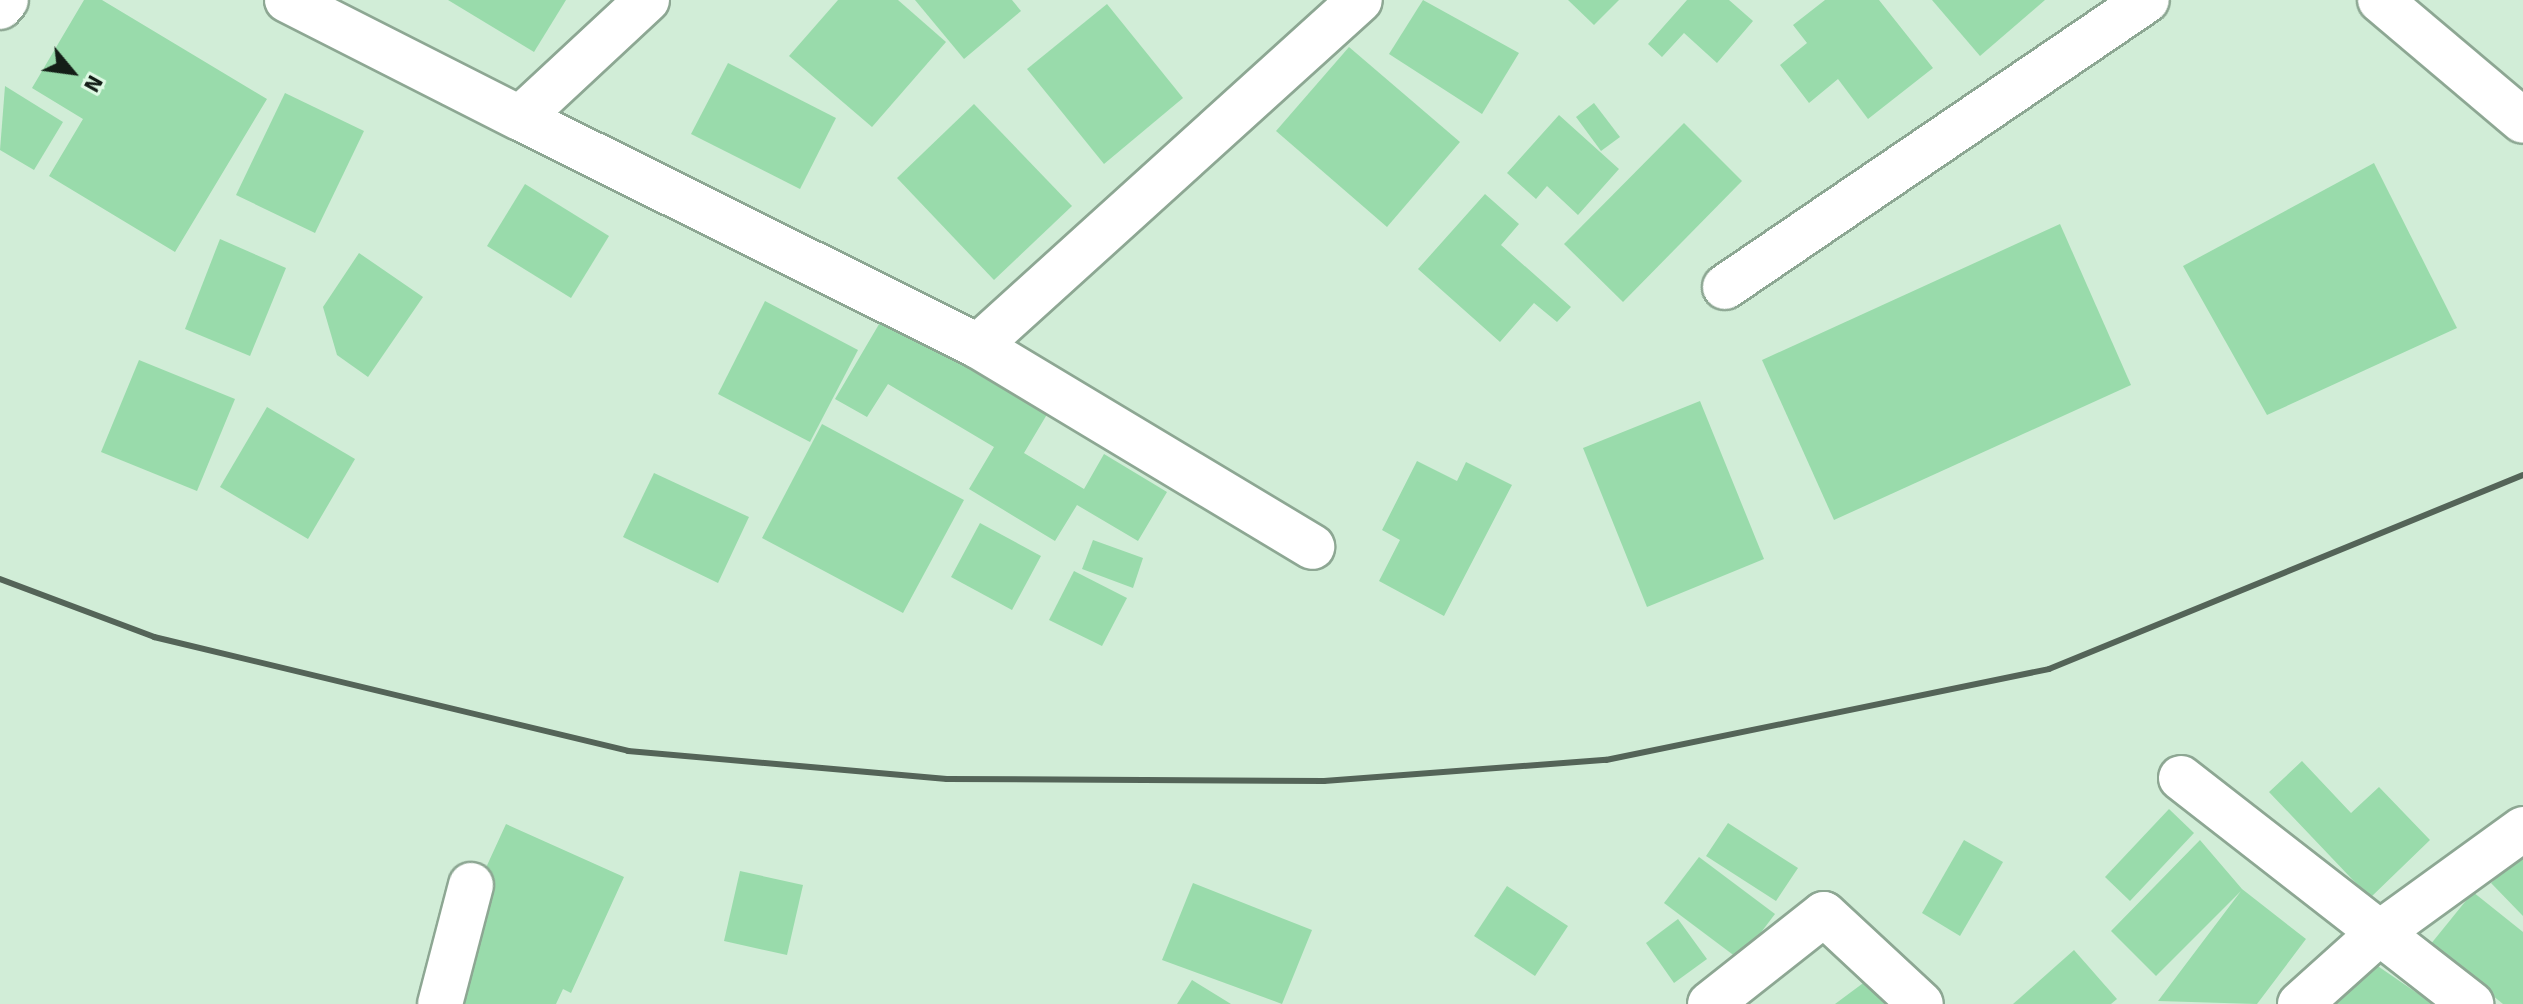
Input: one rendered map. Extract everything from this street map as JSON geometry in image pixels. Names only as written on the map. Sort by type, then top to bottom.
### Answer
[{"type":"street","points":[[0,7],[6,0]]},
{"type":"street","points":[[287,0],[978,346],[1312,547]]},
{"type":"street","points":[[520,118],[647,0]]},
{"type":"street","points":[[978,346],[1360,0]]},
{"type":"street","points":[[1725,287],[2147,0]]},
{"type":"street","points":[[2380,0],[2523,121]]},
{"type":"street","points":[[2181,778],[2471,1004]]},
{"type":"street","points":[[2300,1004],[2378,934],[2523,829]]},
{"type":"street","points":[[440,1004],[471,885]]},
{"type":"street","points":[[1710,1004],[1824,914],[1921,1004]]},
{"type":"building","points":[[84,0],[102,0],[267,99],[175,252],[49,176],[83,119],[32,88]]},
{"type":"building","points":[[448,0],[566,0],[534,52]]},
{"type":"building","points":[[838,0],[898,0],[946,42],[872,127],[789,56]]},
{"type":"building","points":[[915,0],[1012,0],[1021,11],[964,59]]},
{"type":"building","points":[[1423,0],[1519,53],[1482,114],[1389,54]]},
{"type":"building","points":[[1568,0],[1619,0],[1594,25]]},
{"type":"building","points":[[1687,0],[1729,0],[1753,21],[1717,63],[1684,33],[1662,57],[1648,44]]},
{"type":"building","points":[[1825,0],[1879,0],[1933,68],[1868,119],[1838,79],[1809,103],[1780,65],[1807,43],[1793,25]]},
{"type":"building","points":[[1932,0],[2045,0],[1980,56]]},
{"type":"building","points":[[1107,4],[1183,98],[1104,164],[1027,69]]},
{"type":"building","points":[[1349,47],[1460,142],[1387,227],[1276,131]]},
{"type":"building","points":[[728,63],[836,118],[800,189],[691,134]]},
{"type":"building","points":[[5,86],[63,122],[34,170],[0,150]]},
{"type":"building","points":[[285,93],[364,131],[315,233],[236,195]]},
{"type":"building","points":[[1594,103],[1620,137],[1601,151],[1576,117]]},
{"type":"building","points":[[974,104],[1072,206],[994,280],[897,178]]},
{"type":"building","points":[[1559,115],[1619,169],[1578,215],[1547,186],[1536,199],[1507,173]]},
{"type":"building","points":[[1684,123],[1742,181],[1623,302],[1564,244]]},
{"type":"building","points":[[2374,163],[2457,328],[2267,415],[2183,266]]},
{"type":"building","points":[[525,184],[609,236],[571,298],[487,246]]},
{"type":"building","points":[[1485,194],[1519,224],[1501,245],[1571,307],[1557,322],[1534,303],[1500,342],[1418,269]]},
{"type":"building","points":[[2060,224],[2131,385],[1834,520],[1762,360]]},
{"type":"building","points":[[220,239],[286,268],[250,356],[185,329]]},
{"type":"building","points":[[359,253],[423,297],[368,377],[337,355],[323,307]]},
{"type":"building","points":[[765,301],[858,350],[810,442],[718,394]]},
{"type":"building","points":[[885,314],[1049,411],[1024,453],[1084,489],[1104,454],[1167,492],[1138,541],[1077,505],[1055,541],[969,489],[994,447],[888,384],[867,417],[835,399]]},
{"type":"building","points":[[139,360],[235,399],[197,491],[101,452]]},
{"type":"building","points":[[1700,401],[1764,559],[1647,607],[1583,448]]},
{"type":"building","points":[[267,407],[355,459],[308,539],[220,487]]},
{"type":"building","points":[[822,424],[964,500],[903,613],[762,538]]},
{"type":"building","points":[[1417,461],[1457,481],[1466,462],[1512,485],[1444,616],[1379,581],[1400,540],[1382,530]]},
{"type":"building","points":[[654,473],[749,517],[718,583],[623,537]]},
{"type":"building","points":[[980,523],[1041,556],[1012,610],[951,577]]},
{"type":"building","points":[[1093,540],[1143,558],[1133,588],[1082,569]]},
{"type":"building","points":[[1074,571],[1127,598],[1102,646],[1049,620]]},
{"type":"building","points":[[2302,761],[2351,813],[2379,787],[2430,840],[2370,898],[2269,792]]},
{"type":"building","points":[[2169,809],[2194,833],[2130,901],[2105,877]]},
{"type":"building","points":[[1728,823],[1798,868],[1776,901],[1706,856]]},
{"type":"building","points":[[506,824],[624,877],[571,993],[563,989],[556,1004],[448,1004],[428,994]]},
{"type":"building","points":[[1964,840],[2003,862],[1960,936],[1922,913]]},
{"type":"building","points":[[2200,840],[2242,889],[2306,939],[2257,1004],[2158,1001],[2241,891],[2156,976],[2111,931]]},
{"type":"building","points":[[2523,852],[2523,916],[2491,883]]},
{"type":"building","points":[[1699,857],[1775,914],[1740,960],[1664,903]]},
{"type":"building","points":[[740,871],[803,885],[787,955],[724,941]]},
{"type":"building","points":[[1193,883],[1312,930],[1282,1004],[1162,960]]},
{"type":"building","points":[[1507,886],[1568,926],[1535,976],[1474,936]]},
{"type":"building","points":[[2473,892],[2523,932],[2523,1004],[2503,1004],[2430,945]]},
{"type":"building","points":[[1678,919],[1707,959],[1674,983],[1646,943]]},
{"type":"building","points":[[2074,950],[2117,999],[2111,1004],[2013,1004]]},
{"type":"building","points":[[2366,958],[2433,1004],[2334,1004]]},
{"type":"building","points":[[1870,978],[1889,1004],[1835,1004]]},
{"type":"building","points":[[1192,980],[1231,1004],[1177,1004]]},
{"type":"railway","points":[[0,579],[154,637],[628,751],[947,779],[1324,781],[1606,760],[2049,669],[2523,475]]}]
